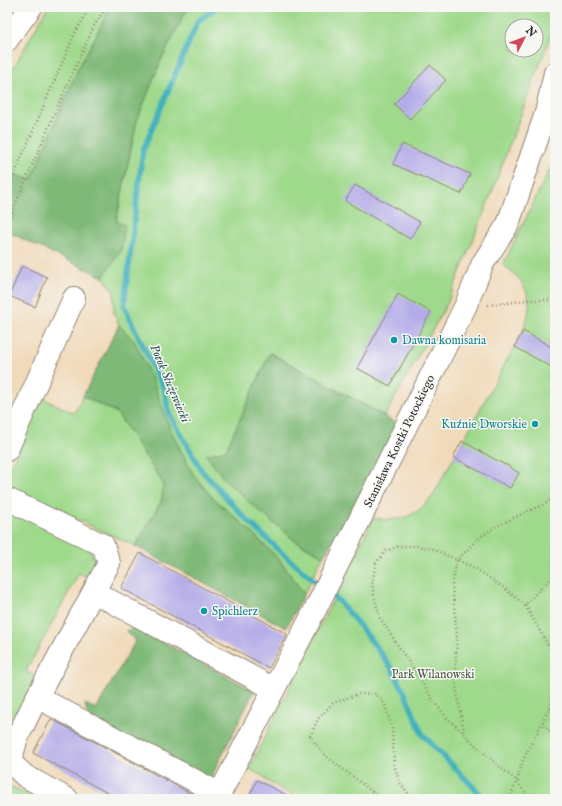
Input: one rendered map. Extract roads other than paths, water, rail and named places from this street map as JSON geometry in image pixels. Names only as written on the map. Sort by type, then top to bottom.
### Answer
[{"type":"street","points":[[7,40],[31,7]]},
{"type":"street","name":"Stanisława Kostki Potockiego","points":[[218,796],[334,572],[465,307],[483,263],[508,224],[546,113],[555,73]]},
{"type":"street","points":[[7,450],[74,298]]},
{"type":"street","points":[[7,499],[103,545],[109,563],[37,697],[17,738],[10,762],[25,776],[67,799]]},
{"type":"street","points":[[94,592],[274,689]]},
{"type":"street","points":[[37,697],[218,796]]},
{"type":"waterway","name":"Potok Służewiecki","points":[[217,7],[198,21],[143,150],[124,306],[164,390],[169,413],[202,471],[243,516],[283,554],[321,586]]},
{"type":"waterway","name":"Potok Służewiecki","points":[[329,593],[339,601],[390,666],[404,691],[422,734],[485,799]]},
{"type":"place","name":"Dawna komisaria","points":[[394,340]]},
{"type":"place","name":"Kuźnie Dworskie","points":[[535,424]]},
{"type":"place","name":"Spichlerz","points":[[204,611]]},
{"type":"park label","name":"Park Wilanowski","points":[[433,674]]}]
